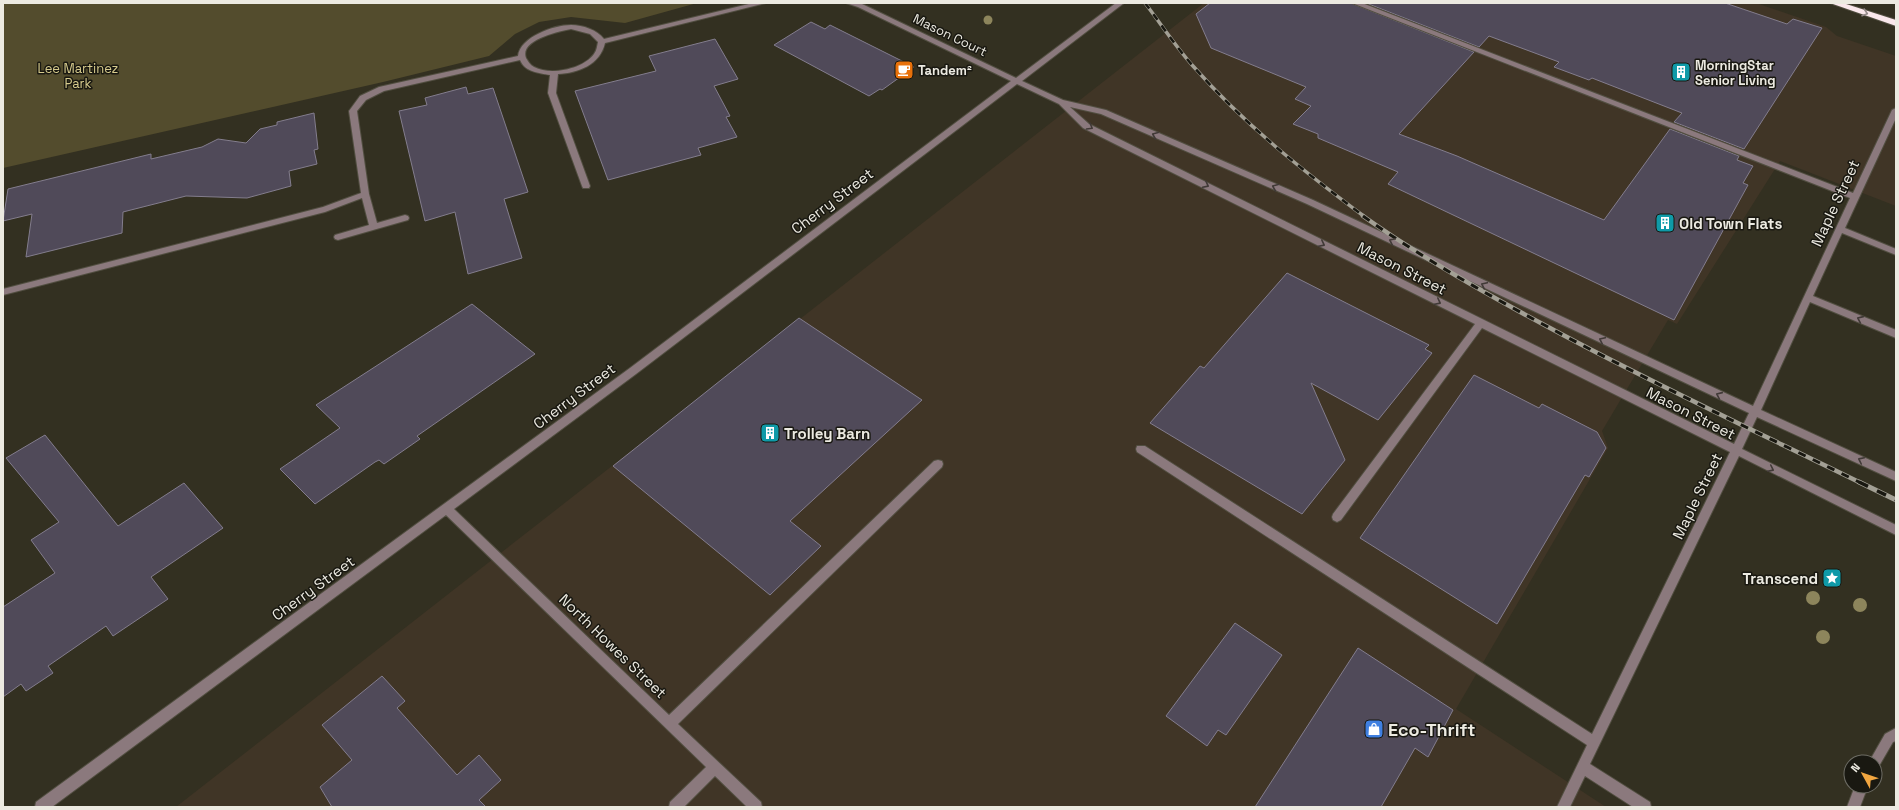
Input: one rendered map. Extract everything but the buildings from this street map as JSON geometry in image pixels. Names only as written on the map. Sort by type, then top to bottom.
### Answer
[{"type":"highway","points":[[1834,3],[1896,24]]},
{"type":"street","points":[[602,42],[762,3]]},
{"type":"street","name":"Mason Court","points":[[850,3],[862,4],[1016,81]]},
{"type":"street","name":"Cherry Street","points":[[41,807],[633,371],[1120,3]]},
{"type":"street","points":[[1356,3],[1855,197]]},
{"type":"street","points":[[571,27],[590,31],[598,36],[602,42],[598,54],[590,62],[568,71],[554,72],[533,69],[525,63],[522,57],[524,49],[532,39],[542,33],[557,29],[571,27]]},
{"type":"street","points":[[374,227],[365,194],[353,111],[363,98],[382,89],[522,57]]},
{"type":"street","points":[[554,72],[552,93],[586,186]]},
{"type":"street","name":"Mason Street","points":[[1016,81],[1060,102],[1103,112],[1310,202],[1896,477]]},
{"type":"street","name":"Mason Street","points":[[1060,102],[1086,126],[1736,452],[1896,530]]},
{"type":"street","name":"Maple Street","points":[[1563,807],[1770,381],[1896,110]]},
{"type":"street","points":[[3,292],[324,209],[365,194]]},
{"type":"street","points":[[338,237],[405,218]]},
{"type":"street","points":[[1840,230],[1896,252]]},
{"type":"street","points":[[1808,297],[1896,334]]},
{"type":"street","points":[[1337,518],[1481,323]]},
{"type":"street","points":[[1141,449],[1595,743]]},
{"type":"street","points":[[670,723],[938,464]]},
{"type":"street","name":"North Howes Street","points":[[447,509],[756,807]]},
{"type":"street","points":[[1880,754],[1889,738],[1896,734]]},
{"type":"street","points":[[675,807],[715,767]]},
{"type":"street","points":[[1583,767],[1645,807]]},
{"type":"street","points":[[1853,807],[1859,794]]},
{"type":"shaded area","points":[[1204,3],[1756,3],[1826,27],[1837,36],[1896,56],[1896,206],[1780,161],[1677,324],[1668,320],[1602,431],[1608,448],[1456,709],[1606,807],[176,807]]},
{"type":"green space","name":"Lee Martinez Park","points":[[3,3],[697,3],[625,23],[571,17],[539,22],[515,34],[489,56],[383,82],[3,168]]},
{"type":"railway","points":[[1145,3],[1187,59],[1233,108],[1275,146],[1365,217]]},
{"type":"railway","points":[[1363,216],[1431,261],[1526,315],[1666,388],[1861,483]]},
{"type":"railway","points":[[1859,482],[1896,500]]},
{"type":"place","name":"Tandem²","points":[[904,70]]},
{"type":"place","name":"MorningStar Senior Living","points":[[1681,72]]},
{"type":"place","name":"Old Town Flats","points":[[1665,223]]},
{"type":"place","name":"Trolley Barn","points":[[770,433]]},
{"type":"place","name":"Transcend","points":[[1832,578]]},
{"type":"place","name":"Eco-Thrift","points":[[1374,729]]}]
